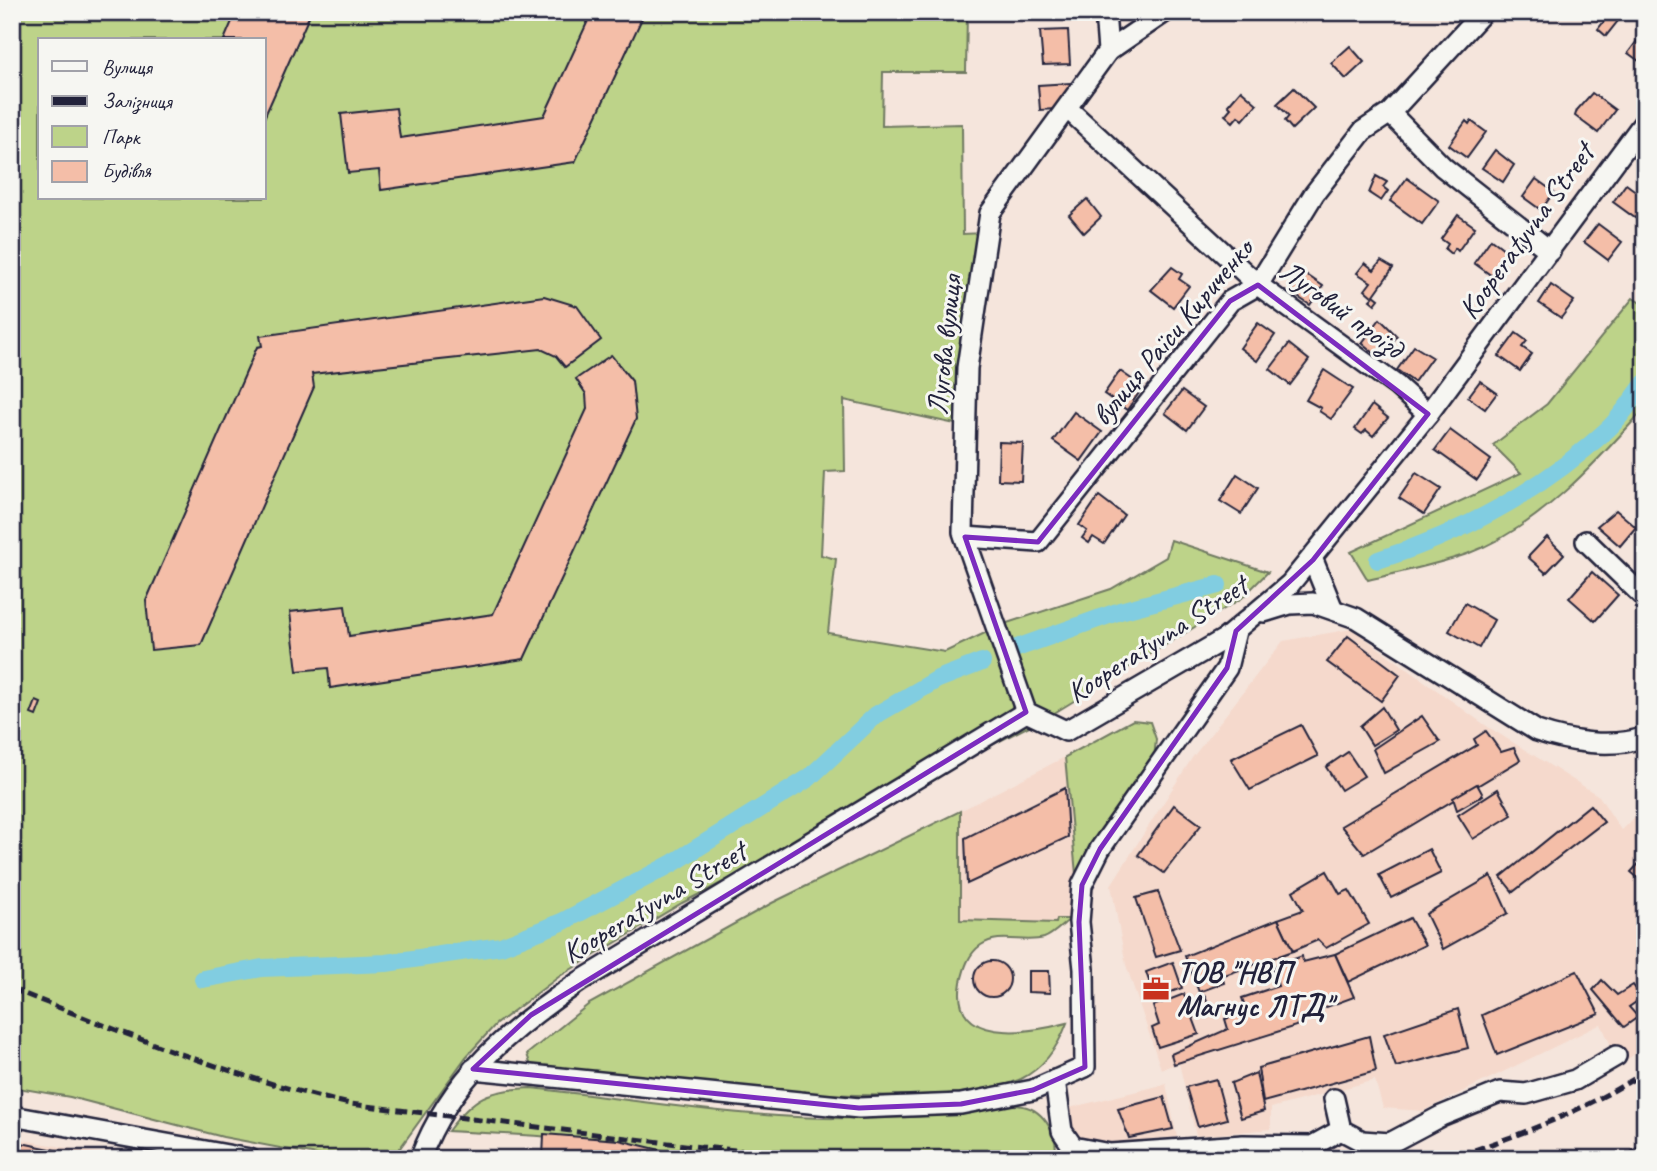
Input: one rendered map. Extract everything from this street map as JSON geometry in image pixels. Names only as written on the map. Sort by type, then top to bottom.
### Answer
[{"type":"street","points":[[1105,12],[1108,51],[1165,12]]},
{"type":"street","name":"вулиця Раїси Кириченко","points":[[965,537],[1038,542],[1230,301],[1258,285],[1314,194],[1363,131],[1390,113],[1483,12]]},
{"type":"street","name":"Лугова вулиця","points":[[1026,712],[965,537],[967,368],[990,214],[1108,51]]},
{"type":"street","name":"Луговий проїзд","points":[[1068,109],[1258,285],[1396,386],[1428,414]]},
{"type":"street","points":[[1390,113],[1443,167],[1550,251]]},
{"type":"street","name":"Kooperatyvna Street","points":[[420,1159],[443,1108],[473,1069],[531,1015],[579,982],[1026,712],[1066,731],[1176,669],[1258,615],[1313,560],[1428,414],[1645,121]]},
{"type":"street","points":[[1586,541],[1645,598]]},
{"type":"street","points":[[1313,560],[1332,607]]},
{"type":"street","points":[[1258,615],[1290,604],[1332,607],[1356,618],[1537,731],[1561,739],[1590,742],[1633,742],[1645,737]]},
{"type":"street","points":[[473,1069],[859,1108],[961,1104],[1033,1090],[1085,1067],[1084,969],[1079,922],[1082,885],[1100,849],[1227,668],[1236,631]]},
{"type":"street","points":[[1334,1099],[1341,1130],[1362,1141],[1390,1143],[1441,1116],[1500,1092],[1526,1094],[1574,1080],[1616,1056]]},
{"type":"street","points":[[1055,1080],[1062,1131],[1073,1147],[1110,1154],[1243,1145],[1312,1146],[1341,1130]]},
{"type":"street","points":[[12,1116],[250,1159]]},
{"type":"street","points":[[1640,1159],[1645,1156]]},
{"type":"highlighted area","points":[[1258,285],[1428,414],[1313,560],[1236,631],[1227,668],[1100,849],[1082,885],[1079,922],[1085,1067],[1033,1090],[961,1104],[859,1108],[473,1069],[531,1015],[1026,712],[965,537],[1038,542],[1230,301]]},
{"type":"shaded area","points":[[1352,629],[1485,725],[1599,796],[1621,830],[1645,807],[1645,1046],[1620,1065],[1601,1024],[1423,1111],[1383,1108],[1375,1080],[1271,1108],[1271,1129],[1196,1136],[1179,1063],[1161,1069],[1126,965],[1111,885],[1192,758],[1283,641]]},
{"type":"shaded area","points":[[1065,757],[1076,874],[1070,902],[1070,919],[1057,923],[960,920],[960,811]]},
{"type":"shaded area","points":[[1166,1084],[1177,1137],[1097,1145],[1074,1136],[1067,1118],[1069,1108]]},
{"type":"shaded area","points":[[12,1138],[129,1159],[12,1159]]},
{"type":"green space","points":[[12,12],[967,12],[966,72],[883,72],[882,126],[962,124],[963,234],[983,233],[960,425],[844,400],[845,471],[825,472],[821,555],[836,559],[828,633],[945,652],[1004,624],[1111,589],[1166,557],[1171,540],[1268,572],[1242,598],[1051,715],[682,903],[560,976],[496,1024],[466,1057],[392,1159],[338,1159],[223,1137],[70,1097],[12,1087]]},
{"type":"green space","points":[[1633,298],[1645,306],[1645,408],[1607,450],[1542,511],[1493,543],[1455,558],[1368,580],[1351,552],[1521,473],[1493,445],[1547,404]]},
{"type":"green space","points":[[1133,720],[1150,722],[1156,739],[1154,759],[1076,874],[1065,757]]},
{"type":"green space","points":[[960,811],[960,920],[1056,923],[1057,919],[1070,919],[1044,938],[988,941],[977,949],[965,967],[961,982],[961,1003],[968,1017],[980,1026],[1014,1031],[1067,1023],[1050,1056],[1037,1069],[1021,1079],[996,1088],[930,1095],[821,1094],[724,1087],[531,1066],[527,1054],[589,1004],[772,903]]},
{"type":"green space","points":[[531,1088],[736,1113],[818,1118],[916,1117],[1005,1105],[1023,1106],[1044,1119],[1053,1134],[1056,1151],[1054,1159],[676,1159],[614,1144],[539,1136],[448,1131],[466,1110],[483,1097]]},
{"type":"building","points":[[236,12],[311,12],[266,113],[266,38],[225,38]]},
{"type":"building","points":[[592,12],[645,12],[575,162],[381,190],[379,170],[348,173],[341,114],[396,108],[400,138],[544,116]]},
{"type":"building","points":[[1596,12],[1625,12],[1606,36],[1598,29],[1605,20]]},
{"type":"building","points":[[1068,30],[1070,64],[1043,65],[1040,31]]},
{"type":"building","points":[[1645,30],[1645,62],[1643,64],[1628,53]]},
{"type":"building","points":[[1350,46],[1364,62],[1346,79],[1331,63]]},
{"type":"building","points":[[1070,83],[1072,108],[1040,110],[1038,85]]},
{"type":"building","points":[[1294,88],[1314,108],[1292,129],[1285,121],[1289,116],[1277,104]]},
{"type":"building","points":[[1241,90],[1257,104],[1243,120],[1238,116],[1233,122],[1225,115],[1231,108],[1228,105]]},
{"type":"building","points":[[1592,93],[1615,110],[1598,133],[1575,116]]},
{"type":"building","points":[[1466,121],[1469,124],[1471,121],[1486,132],[1467,158],[1449,145]]},
{"type":"building","points":[[1495,150],[1514,165],[1503,182],[1482,168]]},
{"type":"building","points":[[1376,176],[1387,182],[1383,187],[1388,191],[1381,201],[1369,193]]},
{"type":"building","points":[[1407,178],[1439,201],[1422,224],[1390,201]]},
{"type":"building","points":[[1536,179],[1554,192],[1541,210],[1523,197]]},
{"type":"building","points":[[1626,184],[1645,198],[1645,205],[1635,218],[1613,202]]},
{"type":"building","points":[[1087,199],[1101,217],[1084,233],[1069,215]]},
{"type":"building","points":[[1458,215],[1475,227],[1458,251],[1455,248],[1451,254],[1445,249],[1448,244],[1441,239]]},
{"type":"building","points":[[1598,224],[1622,242],[1608,260],[1584,242]]},
{"type":"building","points":[[1491,239],[1509,253],[1492,276],[1474,263]]},
{"type":"building","points":[[1381,261],[1393,268],[1374,295],[1379,299],[1375,304],[1370,300],[1373,297],[1365,290],[1371,282],[1357,273],[1365,263],[1374,270]]},
{"type":"building","points":[[1172,267],[1182,274],[1179,279],[1189,286],[1173,307],[1151,290]]},
{"type":"building","points":[[1304,273],[1323,286],[1310,305],[1290,292]]},
{"type":"building","points":[[1551,285],[1574,301],[1561,318],[1539,303]]},
{"type":"building","points":[[544,296],[577,306],[601,340],[565,367],[556,356],[541,349],[312,374],[314,387],[201,645],[151,650],[146,601],[257,347],[262,346],[260,336]]},
{"type":"building","points":[[1380,319],[1397,336],[1380,358],[1362,343]]},
{"type":"building","points":[[1258,323],[1275,335],[1257,361],[1240,348]]},
{"type":"building","points":[[1516,333],[1527,341],[1522,347],[1532,354],[1520,371],[1499,356]]},
{"type":"building","points":[[1289,344],[1309,360],[1290,385],[1270,369]]},
{"type":"building","points":[[1414,346],[1432,357],[1414,382],[1397,370]]},
{"type":"building","points":[[611,355],[632,381],[636,419],[524,659],[330,688],[328,668],[297,671],[290,612],[345,606],[349,636],[493,614],[587,409],[586,394],[576,379]]},
{"type":"building","points":[[1324,370],[1353,389],[1331,419],[1319,411],[1321,408],[1306,400]]},
{"type":"building","points":[[1120,371],[1143,387],[1127,410],[1104,394]]},
{"type":"building","points":[[1480,381],[1497,393],[1485,409],[1468,397]]},
{"type":"building","points":[[1182,391],[1204,407],[1187,430],[1165,413]]},
{"type":"building","points":[[1372,405],[1388,418],[1373,436],[1366,430],[1362,434],[1355,429]]},
{"type":"building","points":[[1074,412],[1102,432],[1081,461],[1053,441]]},
{"type":"building","points":[[1450,430],[1491,460],[1477,480],[1435,450]]},
{"type":"building","points":[[999,442],[1023,443],[1021,481],[998,480]]},
{"type":"building","points":[[1416,473],[1441,489],[1424,514],[1399,498]]},
{"type":"building","points":[[1237,474],[1258,488],[1241,514],[1220,501]]},
{"type":"building","points":[[1099,496],[1124,515],[1104,544],[1093,537],[1089,543],[1082,538],[1087,531],[1079,525]]},
{"type":"building","points":[[1616,510],[1636,527],[1620,546],[1597,526]]},
{"type":"building","points":[[1547,537],[1564,554],[1546,573],[1528,557]]},
{"type":"building","points":[[1592,572],[1618,595],[1595,621],[1569,598]]},
{"type":"building","points":[[1465,603],[1494,620],[1479,648],[1449,631]]},
{"type":"building","points":[[1348,636],[1400,675],[1381,701],[1327,662]]},
{"type":"building","points":[[36,701],[41,703],[36,716],[31,714]]},
{"type":"building","points":[[1382,707],[1396,730],[1372,745],[1360,726]]},
{"type":"building","points":[[1422,716],[1440,742],[1384,773],[1373,749]]},
{"type":"building","points":[[1301,725],[1318,756],[1250,790],[1231,759]]},
{"type":"building","points":[[1486,731],[1501,752],[1514,748],[1520,760],[1364,854],[1341,826],[1477,745],[1474,739]]},
{"type":"building","points":[[1348,752],[1364,776],[1341,790],[1326,767]]},
{"type":"building","points":[[1477,784],[1483,795],[1457,810],[1453,798]]},
{"type":"building","points":[[1065,788],[1068,837],[967,884],[965,838]]},
{"type":"building","points":[[1498,789],[1512,815],[1473,839],[1458,815]]},
{"type":"building","points":[[1174,805],[1201,825],[1164,873],[1138,855]]},
{"type":"building","points":[[1590,805],[1604,822],[1513,892],[1501,877]]},
{"type":"building","points":[[1429,849],[1441,873],[1391,898],[1379,875]]},
{"type":"building","points":[[1645,857],[1645,884],[1631,872]]},
{"type":"building","points":[[1327,871],[1340,894],[1349,890],[1369,924],[1326,948],[1318,940],[1293,951],[1278,919],[1303,910],[1293,891]]},
{"type":"building","points":[[1491,876],[1508,913],[1443,949],[1426,914]]},
{"type":"building","points":[[1158,892],[1180,950],[1156,957],[1136,898]]},
{"type":"building","points":[[1410,918],[1425,945],[1348,982],[1335,954]]},
{"type":"building","points":[[1278,919],[1293,951],[1222,976],[1224,983],[1199,992],[1185,956]]},
{"type":"building","points":[[1335,954],[1354,997],[1307,1014],[1296,1026],[1174,1064],[1171,1054],[1228,1029],[1225,1019],[1247,1012],[1242,998],[1278,986],[1272,967],[1302,956],[1303,962]]},
{"type":"building","points":[[992,961],[1004,967],[1010,979],[1004,991],[992,997],[980,991],[974,979],[980,967]]},
{"type":"building","points":[[1173,962],[1182,988],[1155,998],[1146,972]]},
{"type":"building","points":[[1028,971],[1049,971],[1050,993],[1028,992]]},
{"type":"building","points":[[1577,971],[1599,1014],[1497,1055],[1482,1015]]},
{"type":"building","points":[[1602,980],[1617,995],[1633,985],[1642,998],[1629,1007],[1638,1017],[1624,1027],[1593,990]]},
{"type":"building","points":[[1184,994],[1199,1034],[1158,1047],[1152,1028],[1159,1025],[1153,1006]]},
{"type":"building","points":[[1164,995],[1166,1001],[1158,1004],[1155,998]]},
{"type":"building","points":[[1205,996],[1211,1013],[1197,1017],[1192,1000]]},
{"type":"building","points":[[1458,1009],[1468,1048],[1396,1067],[1384,1034]]},
{"type":"building","points":[[1369,1036],[1376,1071],[1263,1102],[1258,1068]]},
{"type":"building","points":[[1256,1073],[1264,1111],[1241,1118],[1231,1083]]},
{"type":"building","points":[[1216,1079],[1227,1119],[1198,1127],[1186,1087]]},
{"type":"building","points":[[1164,1097],[1173,1129],[1129,1138],[1118,1109]]},
{"type":"building","points":[[544,1134],[619,1140],[697,1159],[543,1159]]},
{"type":"building","points":[[12,1141],[98,1159],[12,1159]]},
{"type":"waterway","points":[[1378,560],[1441,537],[1529,490],[1583,451],[1608,429],[1645,383]]},
{"type":"waterway","points":[[1014,649],[1120,611],[1218,585]]},
{"type":"waterway","points":[[203,979],[262,968],[386,963],[501,946],[562,922],[673,863],[809,778],[876,715],[938,679],[982,662]]},
{"type":"railway","points":[[12,989],[221,1068],[350,1104],[701,1147],[837,1159]]},
{"type":"railway","points":[[1446,1159],[1548,1122],[1597,1100],[1645,1072]]},
{"type":"place","name":"ТОВ \"НВП Магнус ЛТД\"","points":[[1156,989]]}]
